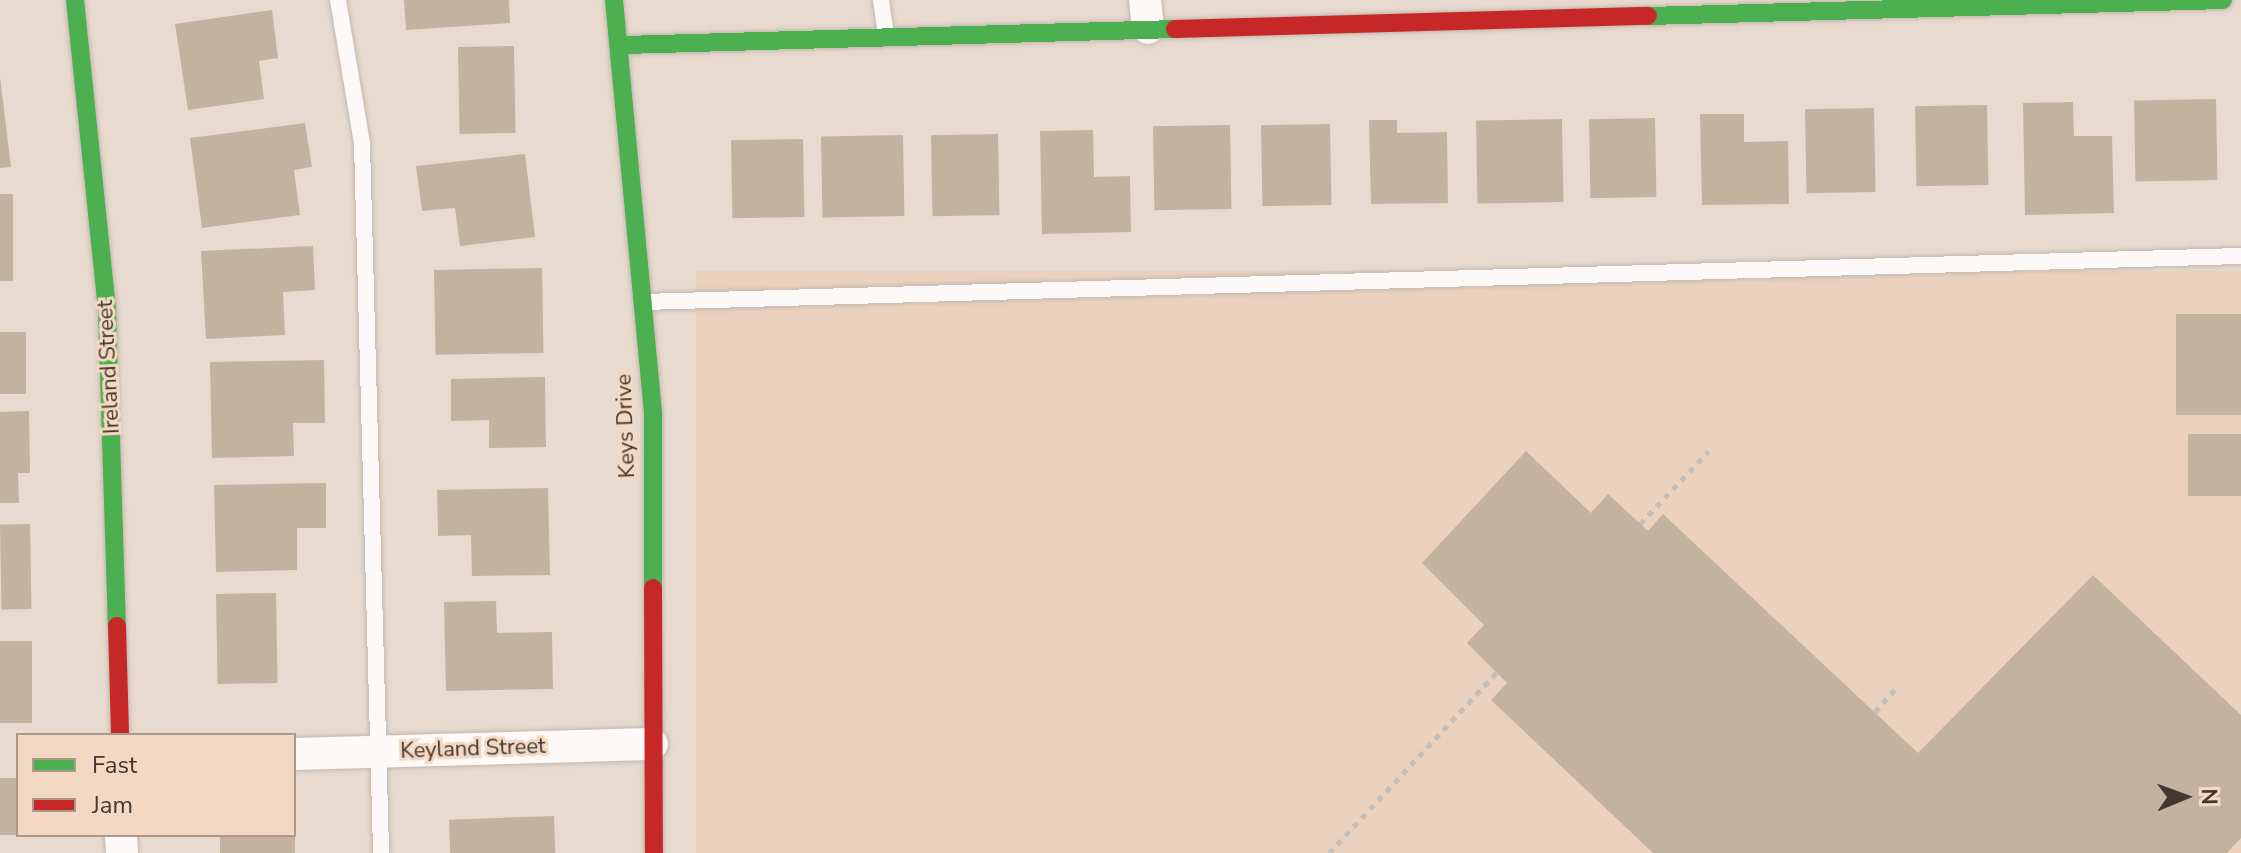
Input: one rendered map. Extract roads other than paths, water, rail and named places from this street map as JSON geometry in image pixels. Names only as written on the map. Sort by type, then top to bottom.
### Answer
[{"type":"street","name":"Ireland Street","points":[[75,0],[107,311],[120,733]]},
{"type":"street","name":"Keys Drive","points":[[614,0],[624,45],[653,415],[654,853]]},
{"type":"street","points":[[624,45],[886,37],[1147,14],[1406,22],[1678,8],[2223,0]]},
{"type":"street","name":"Keyland Street","points":[[296,754],[652,744]]},
{"type":"lane","points":[[338,0],[362,144],[381,853]]},
{"type":"lane","points":[[881,0],[886,37]]},
{"type":"lane","points":[[1406,22],[1407,0]]},
{"type":"lane","points":[[643,302],[2241,256]]}]
